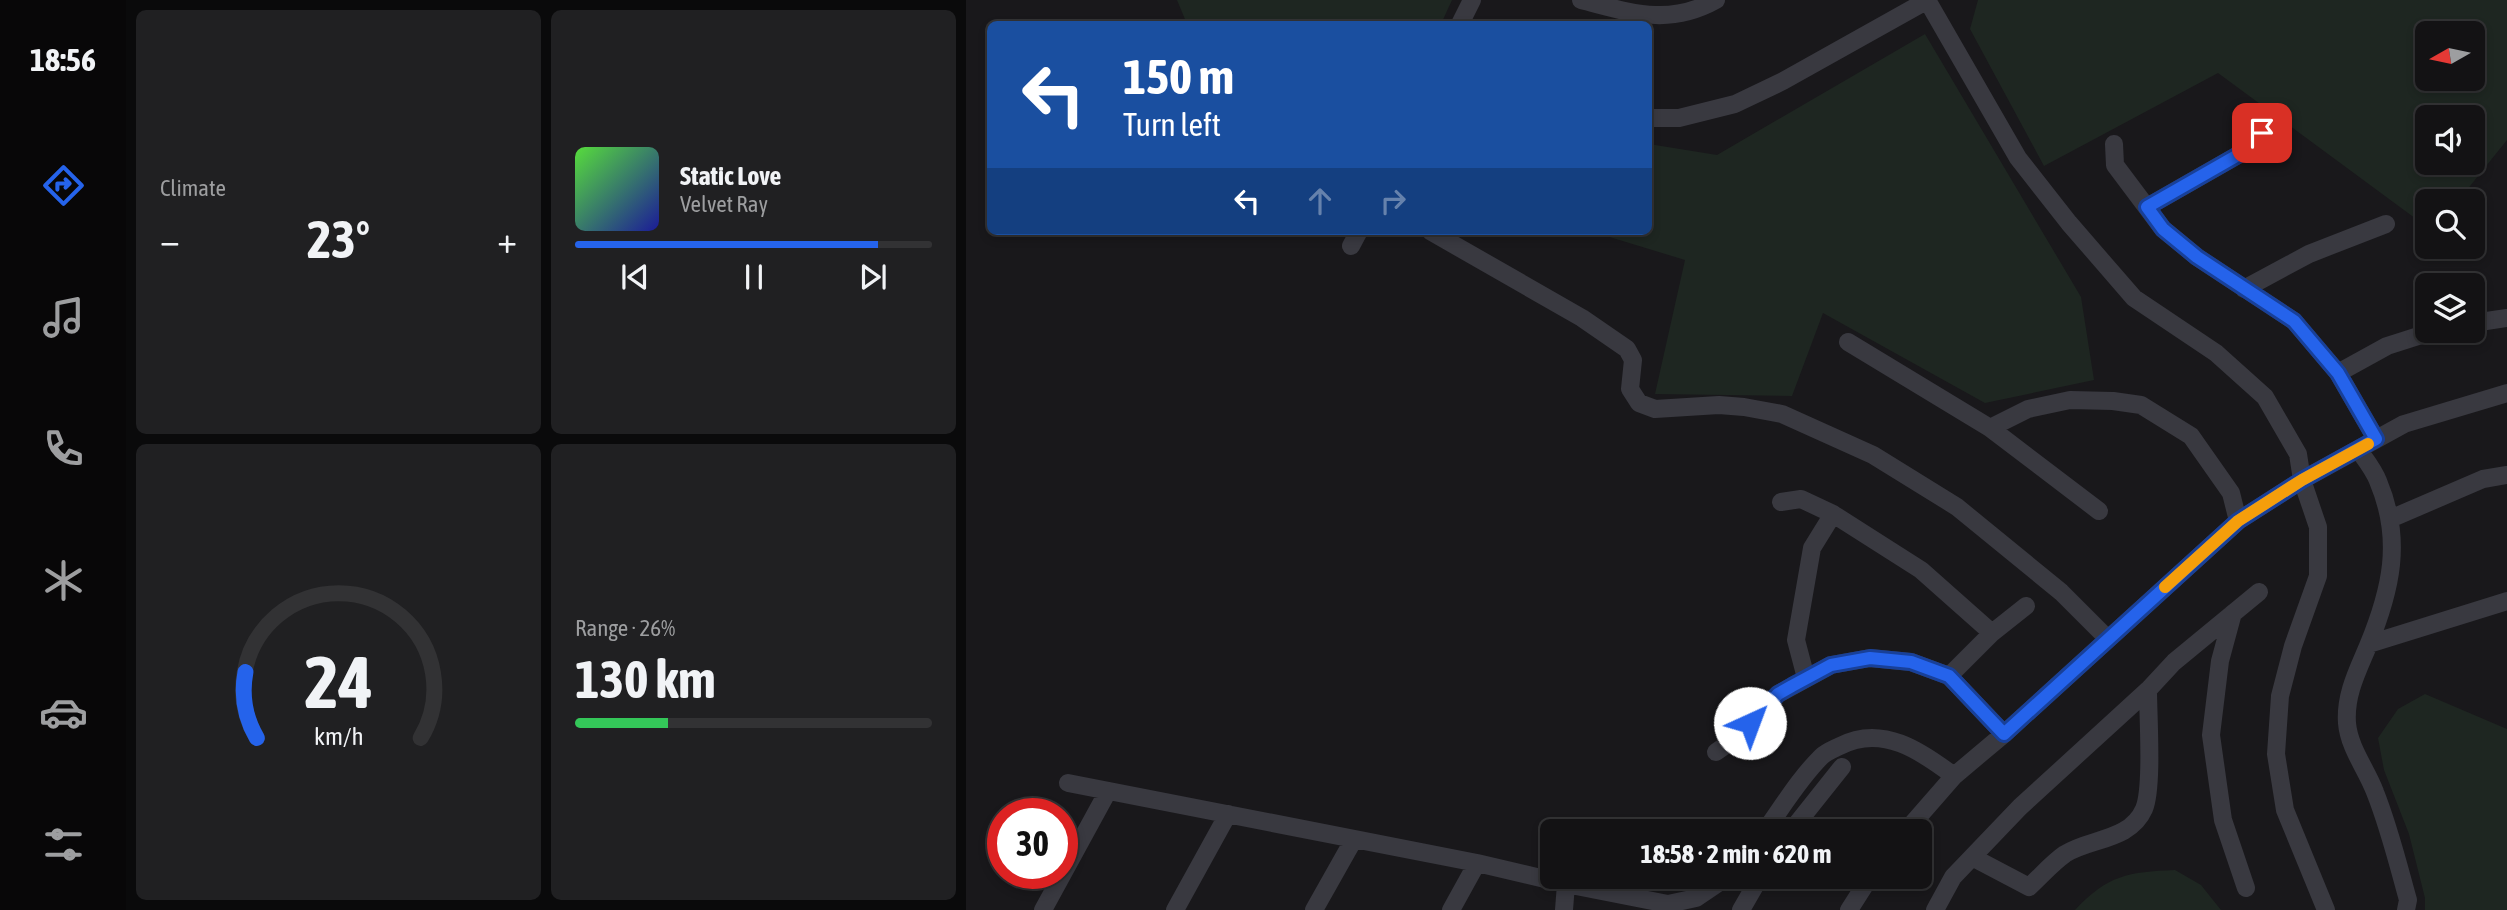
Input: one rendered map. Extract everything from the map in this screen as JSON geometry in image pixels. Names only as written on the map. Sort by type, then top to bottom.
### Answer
[{"type":"street","points":[[1462,21],[1472,0]]},
{"type":"street","points":[[1581,0],[1645,16],[1674,14],[1708,5],[1716,0]]},
{"type":"street","points":[[1652,118],[1679,118],[1735,104],[1783,81],[1928,0],[2018,158],[2069,223],[2134,298],[2216,352],[2265,397],[2298,454],[2302,480],[2318,527],[2318,576],[2293,646],[2280,696],[2276,754],[2285,810],[2326,910]]},
{"type":"street","points":[[2147,207],[2252,147],[2262,133]]},
{"type":"street","points":[[2113,144],[2115,165],[2163,229],[2197,257],[2294,321],[2338,373],[2376,439]]},
{"type":"street","points":[[2244,289],[2309,254],[2386,224]]},
{"type":"street","points":[[1437,235],[1583,318],[1627,349],[1633,360],[1630,389],[1639,403],[1655,409],[1719,405],[1782,414],[1873,455],[1957,507],[2061,592],[2108,639]]},
{"type":"street","points":[[2485,321],[2507,318]]},
{"type":"street","points":[[2338,373],[2387,346],[2415,337]]},
{"type":"street","points":[[1848,342],[1990,428],[2099,511]]},
{"type":"street","points":[[1916,819],[1954,776],[2004,734],[2238,521],[2302,480],[2404,424],[2507,393]]},
{"type":"street","points":[[1990,428],[2028,409],[2070,400],[2141,405],[2190,436],[2231,492],[2238,521]]},
{"type":"street","points":[[2358,449],[2378,479],[2390,519],[2393,533],[2393,566],[2383,606],[2347,702],[2347,726],[2354,749],[2371,781],[2385,819],[2408,900],[2406,910]]},
{"type":"street","points":[[2390,519],[2483,479],[2507,475]]},
{"type":"street","points":[[1781,502],[1801,499],[1833,514],[1921,570],[1992,634]]},
{"type":"street","points":[[1806,678],[1796,640],[1812,548],[1833,514]]},
{"type":"street","points":[[1935,910],[1953,877],[2020,807],[2148,690],[2174,662],[2259,592]]},
{"type":"street","points":[[2369,643],[2507,601]]},
{"type":"street","points":[[1949,676],[1992,634],[2026,606]]},
{"type":"street","points":[[2233,613],[2220,661],[2211,735],[2223,820],[2246,888]]},
{"type":"street","points":[[1716,752],[1736,738],[1778,694],[1831,665],[1870,658],[1911,662],[1949,676],[2004,734]]},
{"type":"street","points":[[1972,857],[2029,887],[2066,854],[2113,837],[2131,824],[2144,809],[2148,778],[2148,690]]},
{"type":"street","points":[[1774,819],[1823,755],[1852,740],[1882,737],[1902,744],[1926,755],[1954,776]]},
{"type":"street","points":[[1801,819],[1842,767]]},
{"type":"street","points":[[1068,783],[1477,863],[1540,878]]},
{"type":"street","points":[[1043,910],[1108,791]]},
{"type":"street","points":[[1175,910],[1228,814]]},
{"type":"street","points":[[1314,910],[1354,839]]},
{"type":"street","points":[[1451,910],[1477,863]]},
{"type":"street","points":[[1564,910],[1566,889]]},
{"type":"street","points":[[1592,889],[1668,904],[1696,898],[1709,889]]},
{"type":"street","points":[[1741,910],[1753,889]]},
{"type":"street","points":[[1849,910],[1862,889]]},
{"type":"shaded area","points":[[1177,0],[1452,0],[1442,21],[1186,21]]},
{"type":"shaded area","points":[[1978,0],[2507,0],[2507,140],[2485,167],[2485,105],[2415,105],[2415,175],[2479,175],[2468,189],[2415,189],[2415,218],[2218,73],[2044,166],[1970,29]]},
{"type":"shaded area","points":[[1925,34],[2081,297],[2094,380],[1985,403],[1823,313],[1792,396],[1655,394],[1685,260],[1603,235],[1652,235],[1652,144],[1717,155]]},
{"type":"shaded area","points":[[2425,694],[2507,729],[2507,910],[2425,910],[2425,898],[2409,834],[2384,770],[2378,738],[2398,709]]},
{"type":"shaded area","points":[[2175,870],[2201,885],[2221,910],[2075,910],[2109,882],[2131,874]]},
{"type":"slow traffic","points":[[2165,587],[2238,521],[2302,480],[2368,444]]},
{"type":"route","points":[[1750,723],[1778,694],[1792,686],[1831,665],[1870,658],[1911,662],[1949,676],[2004,734],[2238,521],[2302,480],[2376,439],[2338,373],[2294,321],[2197,257],[2163,229],[2147,207],[2252,147],[2262,133]]}]
